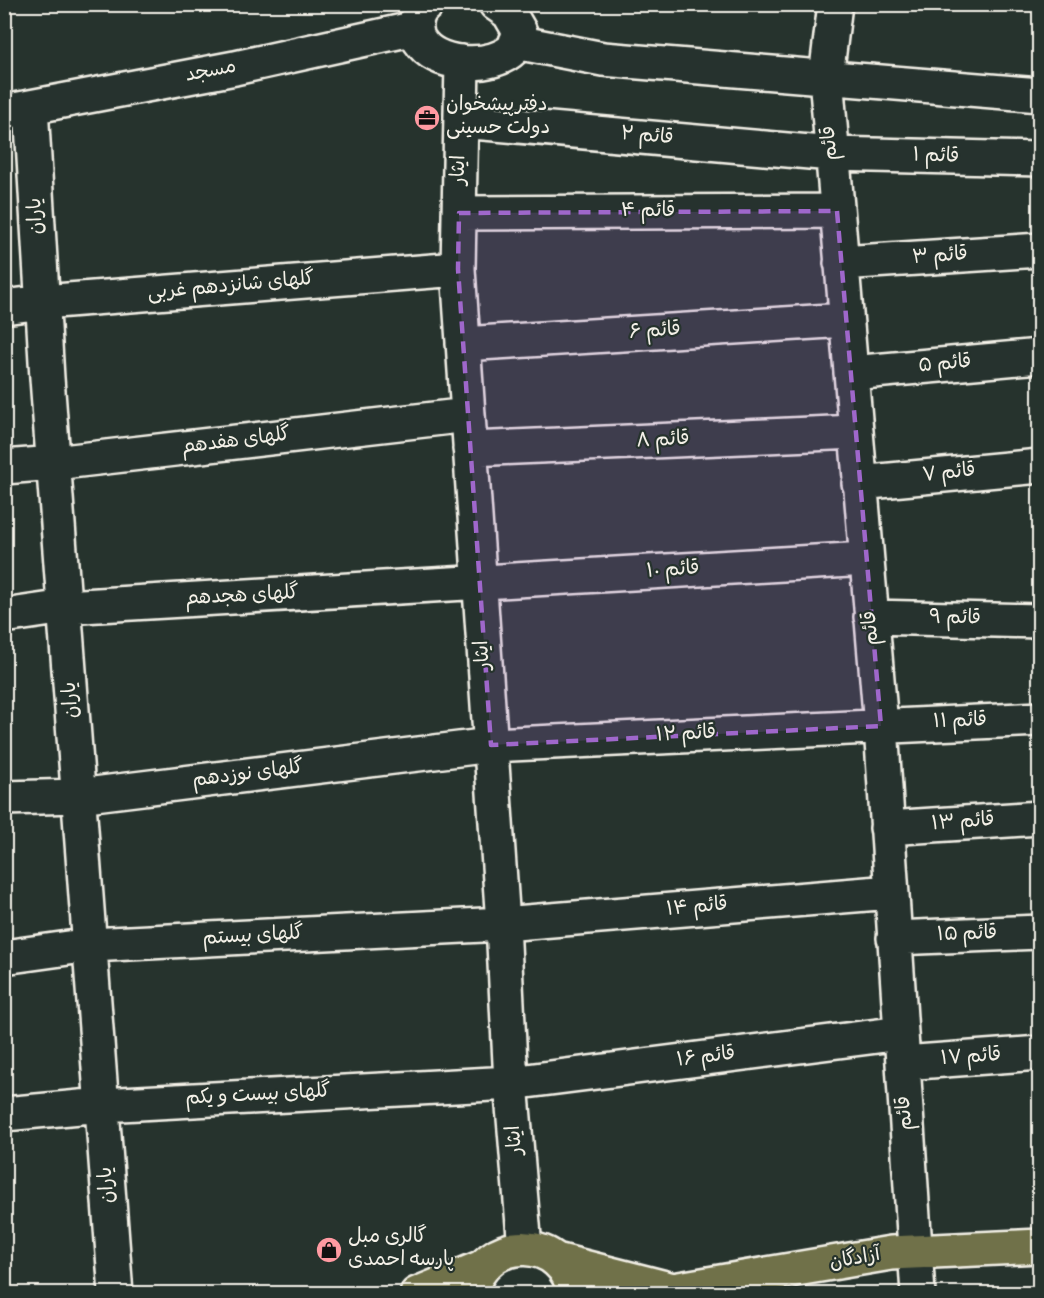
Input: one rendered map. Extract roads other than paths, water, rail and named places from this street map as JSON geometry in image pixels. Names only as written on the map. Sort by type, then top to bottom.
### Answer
[{"type":"main road","name":"آزادگان","points":[[669,1292],[891,1253],[1040,1246]]},
{"type":"main road","points":[[417,1293],[475,1281],[492,1256],[508,1250],[525,1248],[542,1252],[556,1260],[669,1292]]},
{"type":"main road","points":[[556,1260],[568,1274],[574,1293]]},
{"type":"street","points":[[422,16],[422,45],[434,54],[472,64],[496,60],[514,47],[520,32],[509,13],[496,4]]},
{"type":"street","name":"قائم","points":[[834,4],[826,78],[881,726],[918,1293]]},
{"type":"street","name":"مسجد","points":[[18,110],[236,68],[422,16]]},
{"type":"street","points":[[516,42],[603,59],[1040,95]]},
{"type":"street","name":"ایثار","points":[[462,62],[458,269],[503,924],[511,1083],[525,1248]]},
{"type":"street","name":"یاران","points":[[18,110],[43,302],[116,1293]]},
{"type":"street","name":"قائم ۲","points":[[461,121],[832,154]]},
{"type":"street","name":"قائم ۱","points":[[832,154],[1040,159]]},
{"type":"street","name":"قائم ۴","points":[[459,213],[837,211]]},
{"type":"street","name":"قائم ۳","points":[[842,263],[1040,250]]},
{"type":"street","name":"گلهای شانزدهم غربی","points":[[4,307],[458,269]]},
{"type":"street","name":"قائم ۶","points":[[463,344],[846,320]]},
{"type":"street","name":"قائم ۵","points":[[850,373],[1040,356]]},
{"type":"street","name":"گلهای هفدهم","points":[[4,467],[468,415]]},
{"type":"street","name":"قائم ۸","points":[[470,449],[855,432]]},
{"type":"street","name":"قائم ۷","points":[[859,483],[1040,466]]},
{"type":"street","name":"قائم ۱۰","points":[[480,584],[866,559]]},
{"type":"street","name":"گلهای هجدهم","points":[[4,616],[65,608],[480,584]]},
{"type":"street","name":"قائم ۹","points":[[871,617],[1040,621]]},
{"type":"street","name":"قائم ۱۱","points":[[881,726],[1040,719]]},
{"type":"street","name":"قائم ۱۲","points":[[490,745],[881,726]]},
{"type":"street","name":"گلهای نوزدهم","points":[[4,798],[78,796],[490,745]]},
{"type":"street","name":"قائم ۱۳","points":[[887,828],[1040,818]]},
{"type":"street","name":"قائم ۱۴","points":[[503,924],[891,892]]},
{"type":"street","name":"گلهای بیستم","points":[[4,957],[90,945],[503,924]]},
{"type":"street","name":"قائم ۱۵","points":[[894,938],[1040,932]]},
{"type":"street","name":"قائم ۱۶","points":[[511,1083],[902,1048]]},
{"type":"street","name":"قائم ۱۷","points":[[902,1048],[1040,1053]]},
{"type":"street","name":"گلهای بیست و یکم","points":[[4,1114],[102,1105],[511,1083]]},
{"type":"place","name":"دفترپیشخوان دولت حسینی","points":[[427,118]]},
{"type":"place","name":"گالری مبل پارسه احمدی","points":[[329,1250]]}]
